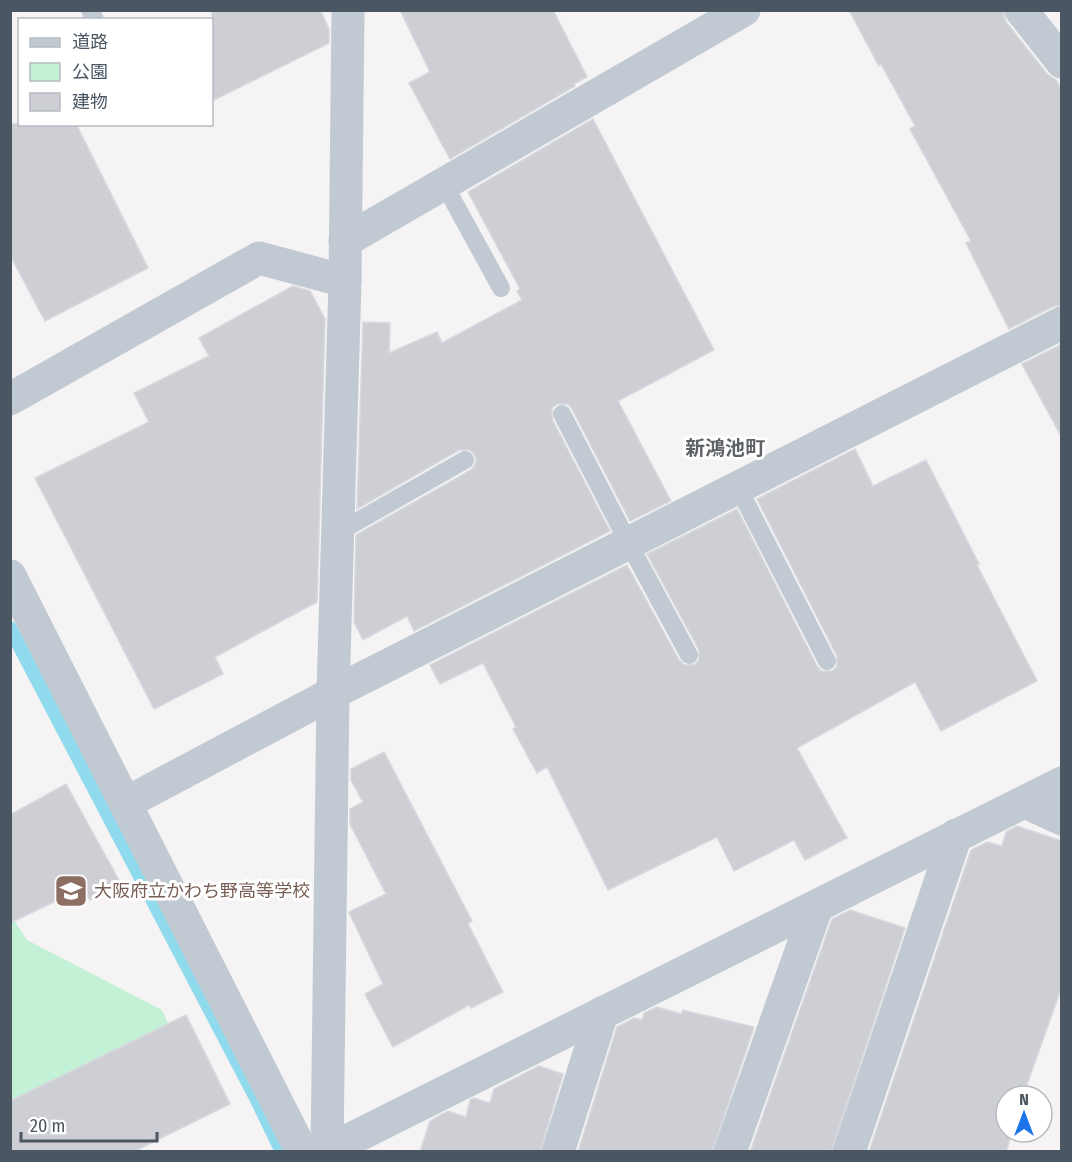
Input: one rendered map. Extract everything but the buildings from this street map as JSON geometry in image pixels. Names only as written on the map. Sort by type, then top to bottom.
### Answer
[{"type":"street","points":[[318,1151],[345,281],[348,10]]},
{"type":"street","points":[[345,241],[744,10]]},
{"type":"street","points":[[1021,10],[1062,62]]},
{"type":"street","points":[[10,399],[259,258],[345,281]]},
{"type":"street","points":[[126,803],[333,693],[1062,322]]},
{"type":"street","points":[[10,576],[126,803],[318,1151]]},
{"type":"street","points":[[318,1151],[602,1013],[1062,783]]},
{"type":"street","points":[[1025,802],[1062,819]]},
{"type":"street","points":[[849,1152],[956,835]]},
{"type":"street","points":[[730,1152],[817,906]]},
{"type":"street","points":[[558,1152],[602,1013]]},
{"type":"lane","points":[[444,184],[501,288]]},
{"type":"lane","points":[[562,414],[689,656]]},
{"type":"lane","points":[[337,533],[465,460]]},
{"type":"lane","points":[[738,487],[827,661]]},
{"type":"green space","points":[[14,920],[27,940],[162,1010],[176,1041],[11,1126],[10,922]]},
{"type":"waterway","points":[[10,628],[256,1098],[282,1152]]},
{"type":"place","name":"大阪府立かわち野高等学校","points":[[71,891]]},
{"type":"district","name":"新鴻池町","points":[[725,448]]}]
